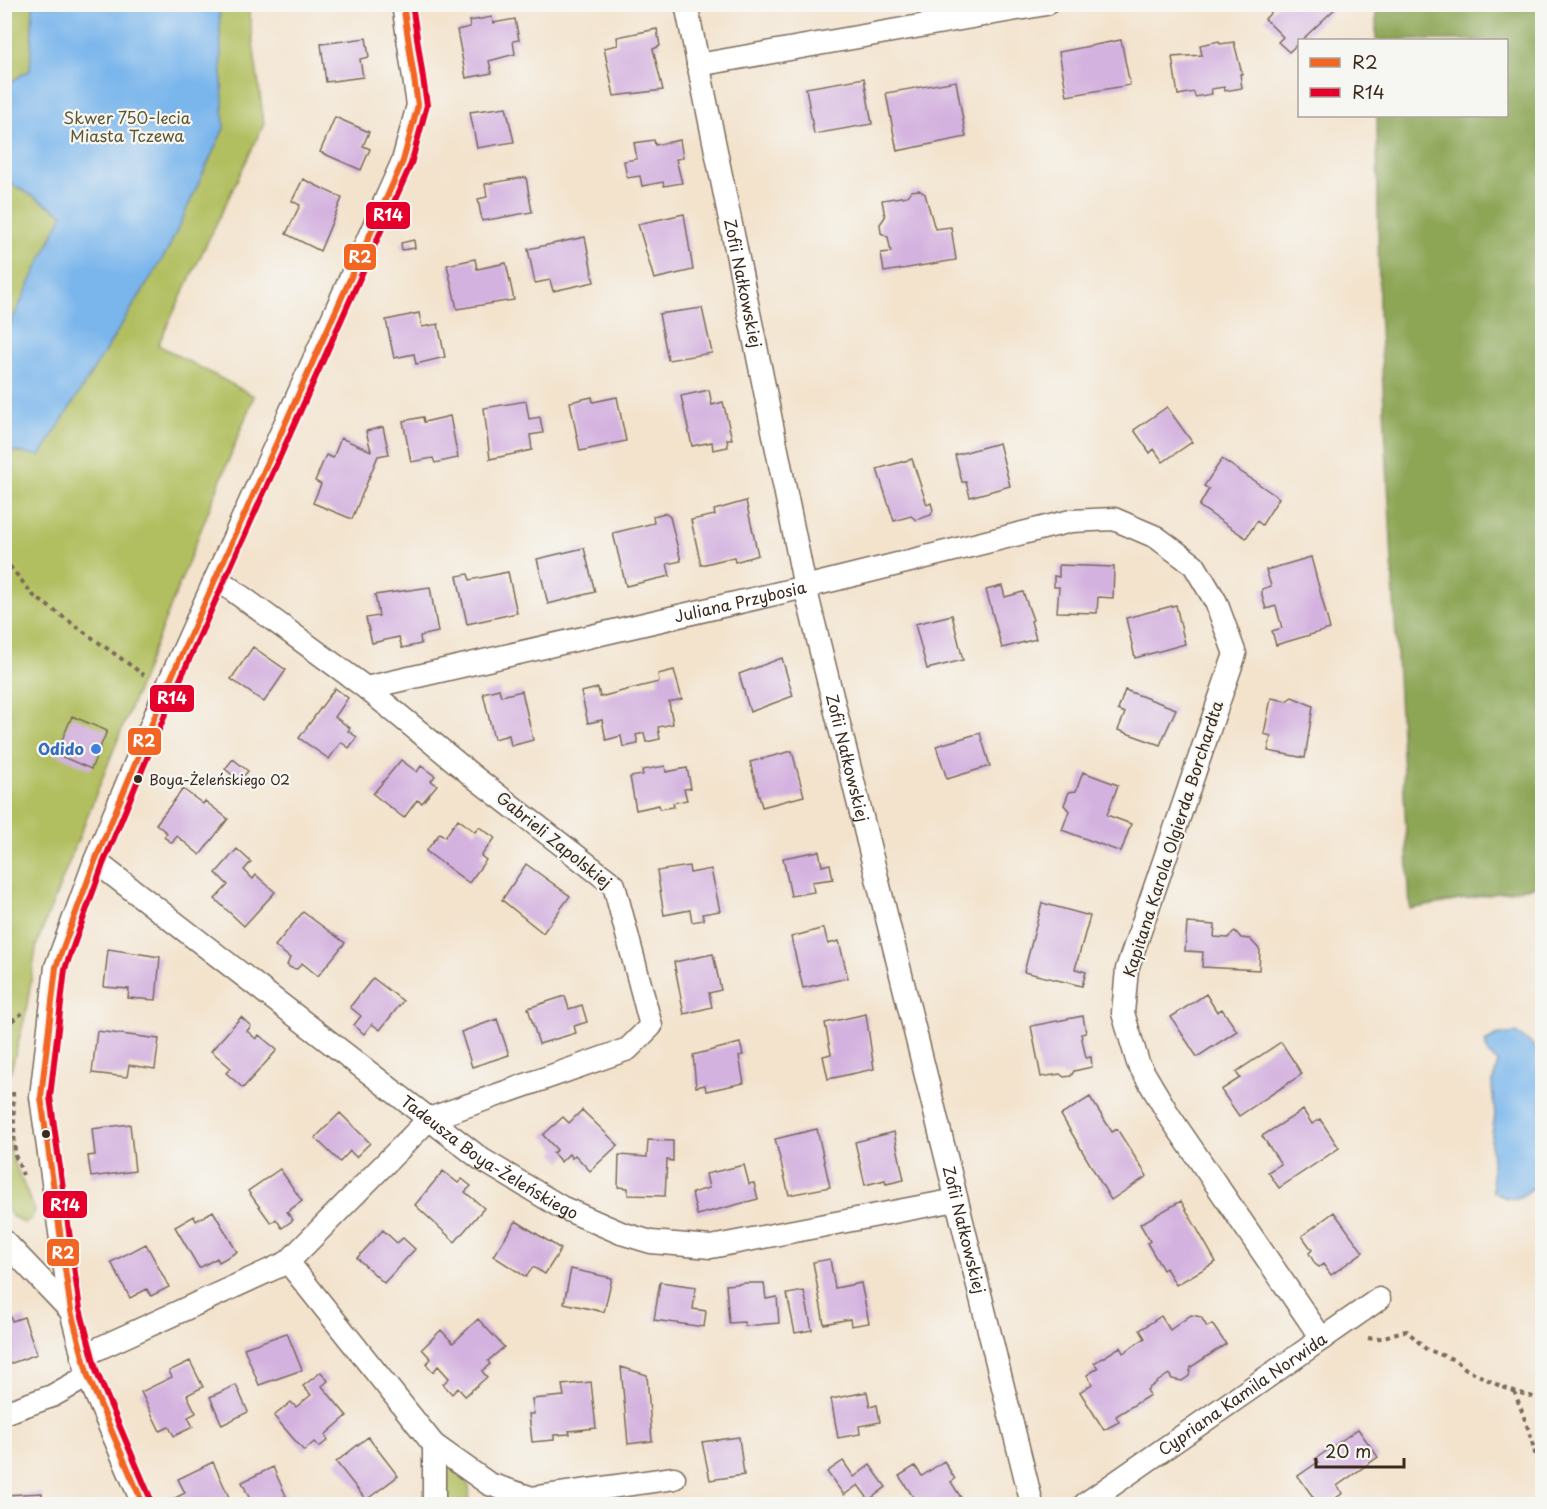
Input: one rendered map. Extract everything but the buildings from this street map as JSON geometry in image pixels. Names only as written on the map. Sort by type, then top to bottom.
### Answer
[{"type":"street","points":[[143,1504],[85,1366],[71,1311],[41,1097],[56,967],[95,861],[167,687],[403,161],[418,105],[403,4]]},
{"type":"street","name":"Zofii Nałkowskiej","points":[[686,4],[805,587],[1032,1504]]},
{"type":"street","points":[[698,65],[1046,4]]},
{"type":"street","name":"Juliana Przybosia","points":[[366,688],[805,587],[1071,521],[1114,519]]},
{"type":"street","name":"Kapitana Karola Olgierda Borchardta","points":[[1114,519],[1155,537],[1194,565],[1216,602],[1235,654],[1127,969],[1123,1013],[1138,1063],[1170,1117],[1328,1335]]},
{"type":"street","name":"Gabrieli Zapolskiej","points":[[216,578],[366,688],[474,777],[614,885],[651,1026],[628,1049],[429,1119]]},
{"type":"street","name":"Tadeusza Boya-Żeleńskiego","points":[[95,861],[481,1159],[561,1207],[651,1242],[711,1247],[956,1200]]},
{"type":"street","points":[[4,1413],[52,1396],[85,1366],[288,1262],[429,1119]]},
{"type":"street","points":[[4,1241],[71,1311]]},
{"type":"street","points":[[288,1262],[434,1444],[504,1498],[532,1498],[674,1478]]},
{"type":"street","name":"Cypriana Kamila Norwida","points":[[1085,1504],[1112,1498],[1378,1299]]},
{"type":"street","points":[[434,1444],[434,1504]]},
{"type":"path","points":[[4,559],[34,596],[145,676]]},
{"type":"path","points":[[4,1026],[32,1006]]},
{"type":"path","points":[[1328,1335],[1374,1339],[1407,1331],[1426,1349],[1455,1360],[1466,1369],[1513,1390],[1542,1400]]},
{"type":"path","points":[[1513,1390],[1532,1437],[1540,1469],[1542,1501]]},
{"type":"green space","name":"Skwer 750-lecia Miasta Tczewa","points":[[4,5],[248,5],[264,124],[158,345],[254,396],[37,943],[25,1017],[5,1092],[11,1155],[35,1211],[30,1221],[24,1223],[13,1217],[4,1206]]},
{"type":"green space","points":[[1376,5],[1542,5],[1542,885],[1410,909],[1379,310],[1377,117],[1508,117],[1508,39],[1376,39]]},
{"type":"green space","points":[[451,1466],[469,1487],[467,1504],[444,1504],[445,1467]]},
{"type":"water","points":[[33,5],[219,5],[224,128],[168,250],[40,456],[4,450],[5,335],[63,214],[5,180],[5,85],[30,70]]},
{"type":"water","points":[[1516,1033],[1532,1044],[1542,1057],[1542,1182],[1524,1195],[1509,1198],[1493,1192],[1491,1141],[1495,1115],[1492,1086],[1498,1062],[1488,1054],[1485,1042],[1498,1035]]},
{"type":"transit line","name":"R2","points":[[143,1504],[88,1376],[71,1311],[41,1097],[56,967],[95,861],[167,687],[403,161],[418,105],[403,4]]},
{"type":"transit line","name":"R14","points":[[151,1500],[97,1373],[80,1309],[50,1097],[65,969],[103,864],[175,691],[411,164],[427,105],[412,4]]},
{"type":"place","name":"Odido","points":[[96,749]]},
{"type":"place","name":"Boya-Żeleńskiego 02","points":[[138,779]]}]
